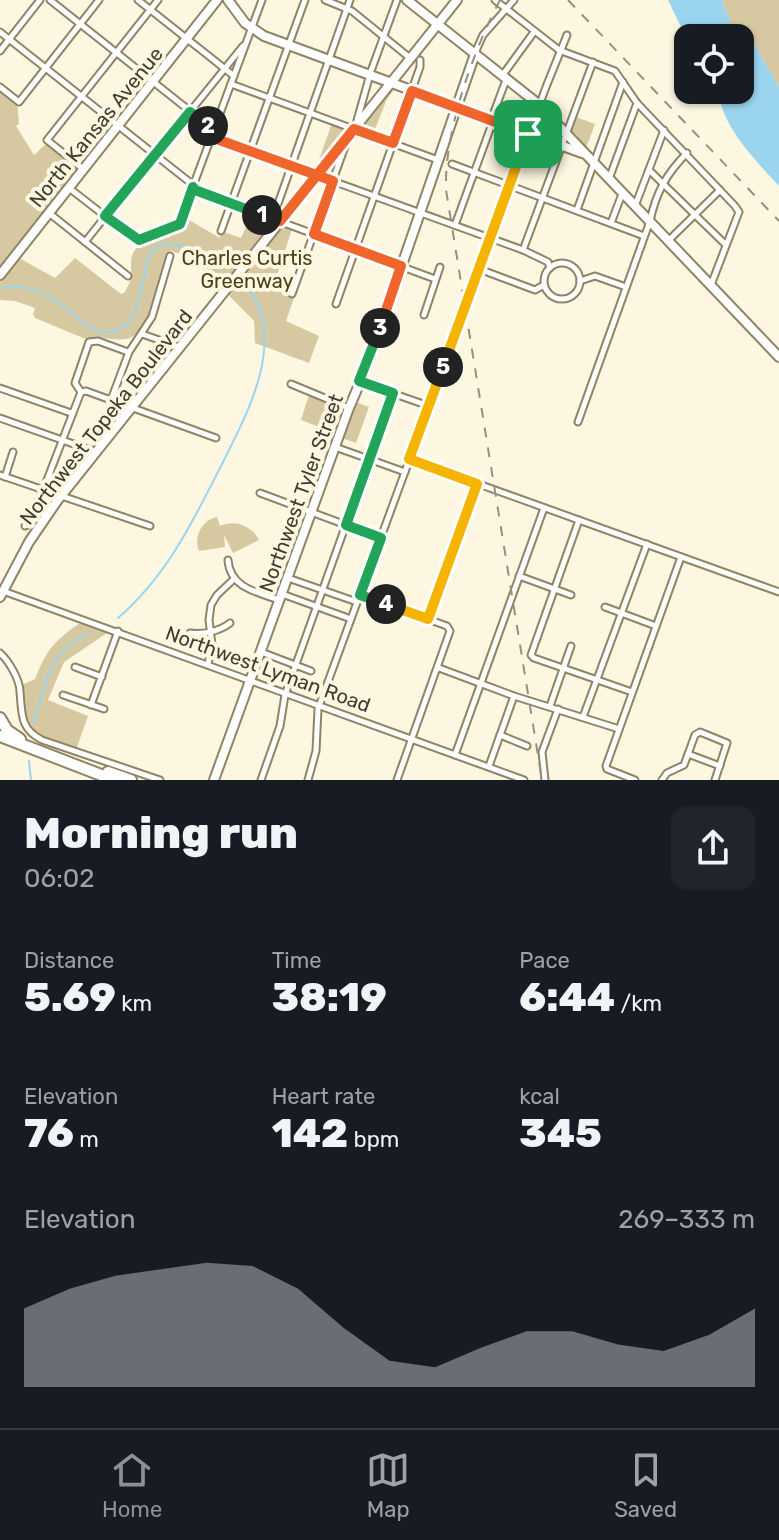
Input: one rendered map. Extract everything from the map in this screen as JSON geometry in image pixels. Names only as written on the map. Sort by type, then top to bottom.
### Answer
[{"type":"highway","points":[[0,718],[11,733],[33,748]]},
{"type":"highway","points":[[0,736],[131,780]]},
{"type":"highway","points":[[0,744],[33,748]]},
{"type":"highway","points":[[60,757],[114,780]]},
{"type":"highway","points":[[102,770],[117,765]]},
{"type":"main road","name":"North Kansas Avenue","points":[[0,275],[217,0]]},
{"type":"main road","points":[[228,0],[264,36],[585,154]]},
{"type":"main road","points":[[234,0],[252,27]]},
{"type":"main road","points":[[407,0],[539,106],[779,357]]},
{"type":"main road","name":"Northwest Topeka Boulevard","points":[[1,593],[29,542],[61,496],[277,218],[317,175],[390,83],[415,59],[457,0]]},
{"type":"main road","name":"Northwest Tyler Street","points":[[214,780],[475,54]]},
{"type":"street","points":[[0,51],[40,0]]},
{"type":"street","points":[[50,0],[213,134],[250,151],[523,250],[548,262],[550,268]]},
{"type":"street","points":[[0,87],[19,102],[99,0]]},
{"type":"street","points":[[138,0],[234,76]]},
{"type":"street","points":[[83,169],[47,140],[158,0]]},
{"type":"street","points":[[69,187],[139,240],[180,224],[262,0]]},
{"type":"street","points":[[221,231],[305,0]]},
{"type":"street","points":[[325,0],[347,8],[415,59],[412,91],[336,304]]},
{"type":"street","points":[[277,218],[350,0]]},
{"type":"street","points":[[292,294],[397,0]]},
{"type":"street","name":"Northwest Tyler Street","points":[[475,54],[483,35],[514,0]]},
{"type":"street","points":[[496,1],[559,50],[615,71],[637,103],[738,209],[711,285]]},
{"type":"street","points":[[0,32],[193,187],[435,279]]},
{"type":"street","points":[[455,225],[504,78],[534,32]]},
{"type":"street","points":[[308,780],[316,751],[320,705],[567,35]]},
{"type":"street","points":[[85,242],[246,43]]},
{"type":"street","points":[[523,250],[593,62]]},
{"type":"street","points":[[577,210],[624,81]]},
{"type":"street","points":[[231,84],[438,160]]},
{"type":"street","points":[[609,179],[637,103]]},
{"type":"street","points":[[635,206],[664,130]]},
{"type":"street","points":[[578,422],[662,182],[687,153]]},
{"type":"street","points":[[452,164],[644,236]]},
{"type":"street","points":[[649,170],[726,245]]},
{"type":"street","points":[[668,241],[720,190]]},
{"type":"street","points":[[611,223],[622,193]]},
{"type":"street","points":[[48,213],[128,276]]},
{"type":"street","points":[[111,400],[129,352],[152,317],[170,256]]},
{"type":"street","points":[[560,264],[570,265],[580,281],[576,293],[565,299],[551,295],[545,284],[545,276],[550,268],[560,264]]},
{"type":"street","points":[[424,315],[440,267]]},
{"type":"street","points":[[479,269],[535,290],[545,284]]},
{"type":"street","points":[[580,281],[595,276],[626,287]]},
{"type":"street","points":[[142,334],[179,348]]},
{"type":"street","points":[[81,392],[75,383],[89,342],[98,341],[129,352]]},
{"type":"street","points":[[359,381],[429,406]]},
{"type":"street","points":[[291,384],[349,408]]},
{"type":"street","points":[[0,388],[71,413]]},
{"type":"street","points":[[81,392],[86,391],[216,438]]},
{"type":"street","points":[[25,526],[30,524],[81,392]]},
{"type":"street","points":[[261,780],[280,726],[295,665],[393,393]]},
{"type":"street","points":[[0,418],[96,452]]},
{"type":"street","points":[[335,447],[405,472]]},
{"type":"street","points":[[13,452],[3,476],[150,526]]},
{"type":"street","points":[[409,459],[779,592]]},
{"type":"street","points":[[428,619],[477,484]]},
{"type":"street","points":[[260,493],[381,538]]},
{"type":"street","points":[[455,755],[544,508]]},
{"type":"street","points":[[579,520],[531,655],[632,692]]},
{"type":"street","points":[[583,717],[647,544]]},
{"type":"street","points":[[635,780],[606,767],[681,557]]},
{"type":"street","points":[[228,560],[234,579],[246,588],[351,619]]},
{"type":"street","points":[[519,576],[571,595]]},
{"type":"street","points":[[287,578],[357,602]]},
{"type":"street","points":[[208,664],[212,645],[209,616],[212,603],[234,579]]},
{"type":"street","name":"Northwest Lyman Road","points":[[1,593],[118,631],[524,780]]},
{"type":"street","points":[[360,595],[449,629],[450,634],[397,780]]},
{"type":"street","points":[[605,607],[656,626]]},
{"type":"street","points":[[190,633],[211,632],[230,623]]},
{"type":"street","points":[[91,705],[118,631]]},
{"type":"street","points":[[550,706],[571,646]]},
{"type":"street","points":[[260,652],[311,671]]},
{"type":"street","points":[[0,653],[19,684],[21,717],[30,732],[42,740],[160,780]]},
{"type":"street","points":[[75,667],[102,677]]},
{"type":"street","points":[[438,667],[514,696],[619,729]]},
{"type":"street","points":[[63,695],[104,709]]},
{"type":"street","points":[[489,767],[514,696]]},
{"type":"street","points":[[545,780],[542,751],[558,709]]},
{"type":"street","points":[[662,780],[667,773],[682,766],[697,733],[703,732],[724,739],[727,745],[715,780]]},
{"type":"street","points":[[500,735],[527,746]]},
{"type":"street","points":[[688,754],[720,766]]},
{"type":"green space","points":[[722,0],[779,0],[779,87],[754,44],[754,24],[731,24]]},
{"type":"green space","points":[[396,87],[387,99],[373,134],[360,129],[391,88]]},
{"type":"green space","points":[[0,89],[17,102],[19,124],[16,126],[34,155],[47,143],[79,169],[0,271]]},
{"type":"green space","points":[[576,117],[595,124],[585,151],[570,134]]},
{"type":"green space","points":[[332,123],[348,130],[315,171]]},
{"type":"green space","name":"Charles Curtis Greenway","points":[[253,211],[293,226],[274,285],[295,295],[286,321],[319,336],[309,363],[255,343],[254,321],[193,259],[172,251],[151,315],[136,335],[126,339],[88,340],[35,318],[35,308],[0,300],[0,282],[19,258],[55,278],[75,258],[121,294],[124,293],[130,278],[133,254],[143,243],[181,227],[184,217],[220,238],[221,231],[241,238]]},
{"type":"green space","points":[[309,395],[328,402],[319,427],[301,420]]},
{"type":"green space","points":[[353,401],[369,407],[356,443],[339,437]]},
{"type":"green space","points":[[217,517],[220,526],[231,523],[242,525],[259,540],[233,553],[224,535],[225,547],[199,551],[197,540],[200,530]]},
{"type":"green space","points":[[80,623],[107,633],[64,662],[48,700],[88,716],[76,750],[38,734],[27,724],[22,685],[35,679],[52,646]]},
{"type":"water","points":[[668,0],[722,0],[731,24],[680,24]]},
{"type":"water","points":[[754,44],[779,87],[779,186],[741,142],[721,104],[754,104]]},
{"type":"waterway","points":[[0,288],[23,287],[42,292],[95,330],[116,331],[133,315],[150,255],[156,247],[165,244],[187,248],[227,268]]},
{"type":"waterway","points":[[118,618],[166,565],[223,462],[253,397],[264,351],[264,328],[258,305],[246,284]]},
{"type":"waterway","points":[[33,723],[45,682],[55,661],[88,633]]},
{"type":"waterway","points":[[29,761],[31,780]]},
{"type":"railway","points":[[500,0],[462,92],[450,143],[446,190],[542,780]]},
{"type":"railway","points":[[568,0],[779,221]]},
{"type":"route","points":[[528,134],[409,459],[477,484],[428,619],[360,595],[381,538],[346,525],[393,393],[359,381],[401,266],[314,234],[333,181],[317,175],[211,137],[214,130],[190,112],[105,216],[139,240],[180,224],[193,187],[280,221],[317,175],[354,129],[393,143],[412,91],[528,134]]}]
